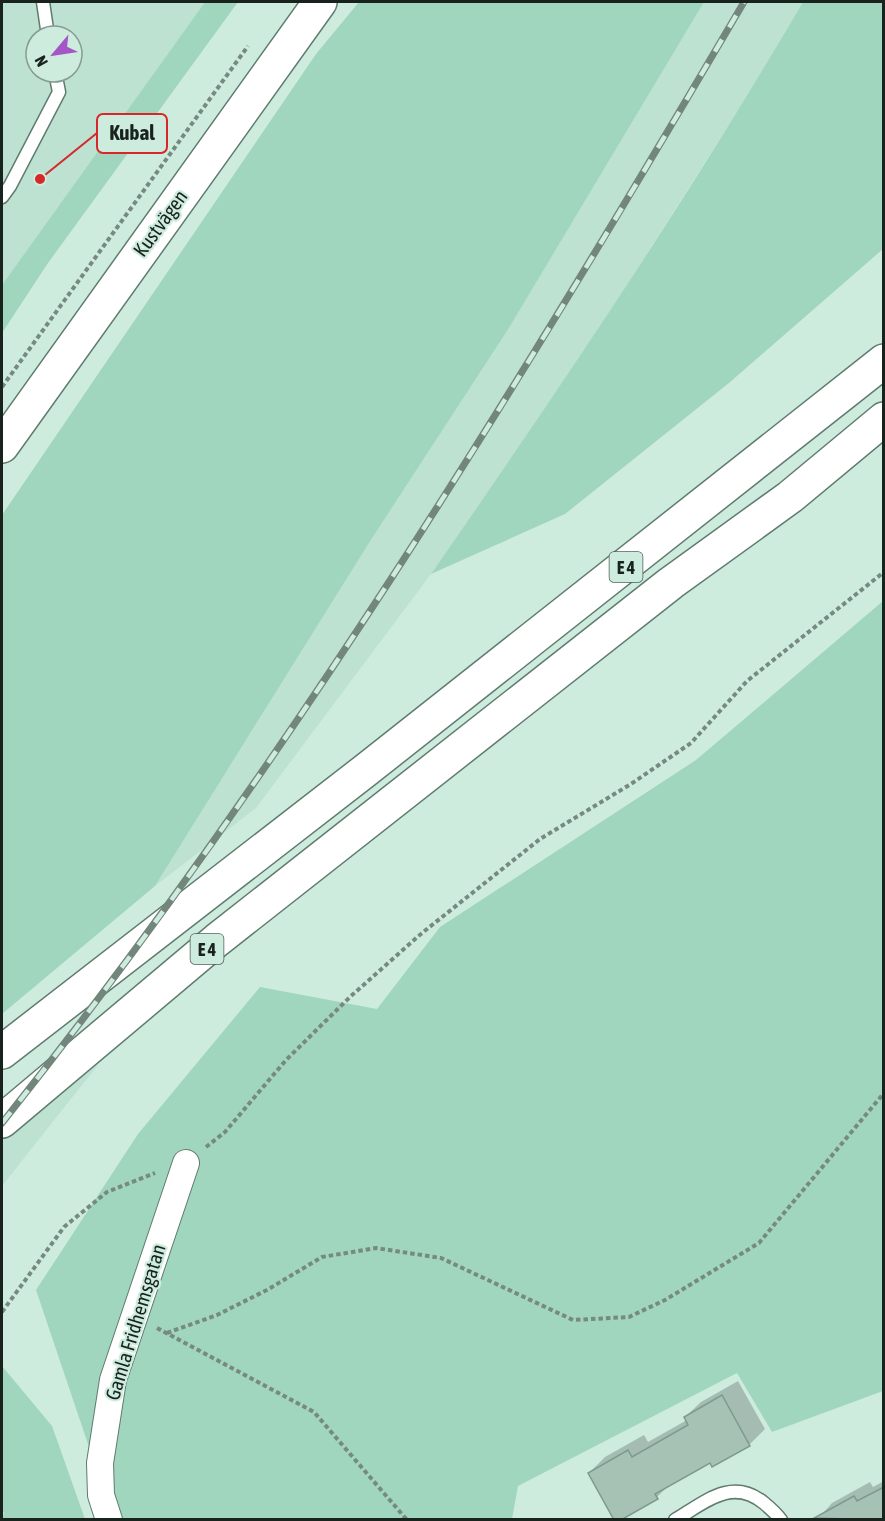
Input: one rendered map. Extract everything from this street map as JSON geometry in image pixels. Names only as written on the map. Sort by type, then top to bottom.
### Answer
[{"type":"main road","name":"Kustvägen","points":[[2,446],[320,2]]},
{"type":"main road","name":"E 4","points":[[2,1052],[394,748],[884,361]]},
{"type":"main road","name":"E 4","points":[[2,1121],[217,940],[671,583],[790,497],[884,419]]},
{"type":"street","name":"Gamla Fridhemsgatan","points":[[109,1520],[101,1495],[100,1463],[113,1380],[186,1163]]},
{"type":"lane","points":[[43,2],[46,24]]},
{"type":"lane","points":[[2,196],[10,186],[59,92],[57,84]]},
{"type":"lane","points":[[675,1520],[715,1496],[733,1490],[752,1493],[781,1520]]},
{"type":"path","points":[[2,387],[253,40]]},
{"type":"path","points":[[2,1312],[64,1227],[107,1192],[186,1163],[225,1132],[286,1060],[351,996],[423,933],[540,839],[631,784],[690,743],[747,681],[884,572]]},
{"type":"path","points":[[167,1333],[217,1315],[322,1257],[376,1248],[441,1258],[573,1320],[629,1317],[665,1300],[759,1243],[884,1093]]},
{"type":"path","points":[[133,1316],[314,1412],[408,1520]]},
{"type":"shaded area","points":[[2,2],[205,2],[2,285]]},
{"type":"shaded area","points":[[205,2],[238,2],[48,263],[2,333],[2,285]]},
{"type":"shaded area","points":[[359,2],[704,2],[509,328],[369,543],[155,886],[2,1014],[2,515],[316,54]]},
{"type":"shaded area","points":[[704,2],[803,2],[751,90],[571,373],[431,574],[256,808],[155,886],[369,543],[509,328]]},
{"type":"shaded area","points":[[803,2],[883,2],[883,249],[729,383],[565,514],[431,574],[623,291],[715,148]]},
{"type":"shaded area","points":[[883,601],[883,1391],[772,1432],[737,1373],[518,1486],[512,1519],[117,1519],[93,1459],[36,1290],[138,1134],[260,987],[377,1009],[440,927],[696,760]]},
{"type":"shaded area","points":[[99,1064],[66,1105],[2,1186],[2,1137]]},
{"type":"shaded area","points":[[2,1366],[52,1426],[85,1519],[2,1519],[4,1513],[2,1510]]},
{"type":"building","points":[[722,1395],[750,1446],[712,1467],[710,1463],[655,1494],[658,1499],[621,1520],[614,1520],[588,1473],[628,1450],[632,1457],[688,1425],[684,1417]]},
{"type":"building","points":[[884,1487],[884,1520],[814,1518],[854,1496],[857,1501]]},
{"type":"railway","points":[[2,1123],[105,990],[204,854],[300,716],[393,576],[572,291],[744,2]]},
{"type":"place","name":"Kubal","points":[[40,179]]}]
